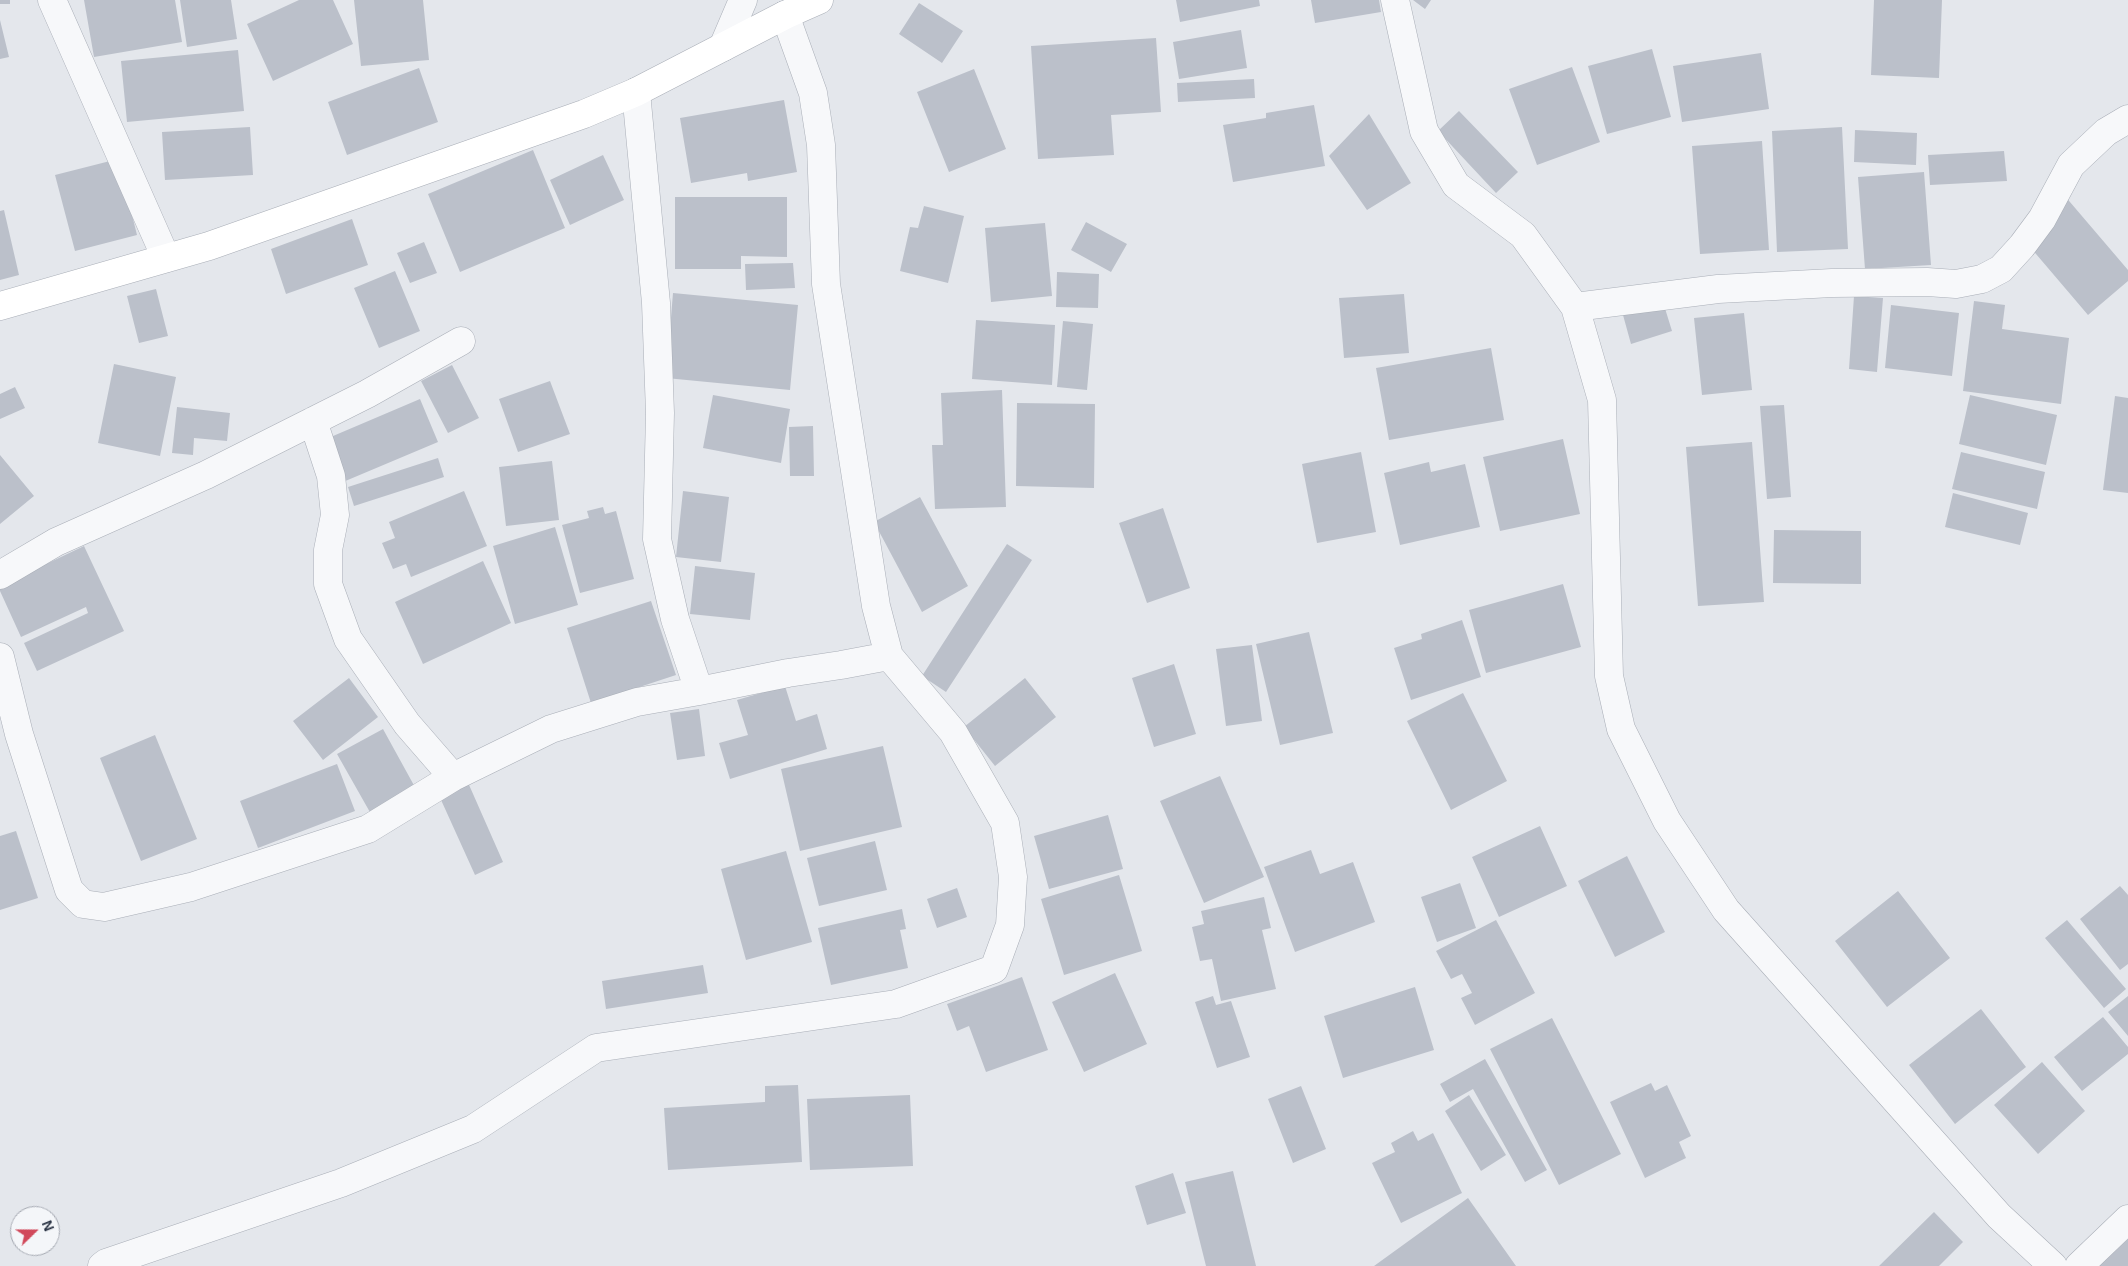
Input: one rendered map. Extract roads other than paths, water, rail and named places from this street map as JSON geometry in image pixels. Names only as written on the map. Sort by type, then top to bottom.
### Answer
[{"type":"street","points":[[52,0],[166,258]]},
{"type":"street","points":[[723,47],[743,0]]},
{"type":"street","points":[[0,306],[208,246],[584,114],[636,92],[785,15],[819,0]]},
{"type":"street","points":[[1395,0],[1424,131],[1456,185],[1523,234],[1576,307],[1602,400],[1609,676],[1621,729],[1663,813],[1726,910],[1999,1216],[2053,1266]]},
{"type":"street","points":[[102,1266],[106,1263],[341,1183],[473,1129],[596,1048],[896,1004],[994,969],[1010,926],[1013,877],[1005,822],[953,732],[889,656],[876,606],[826,284],[821,144],[813,93],[785,15]]},
{"type":"street","points":[[636,92],[656,303],[660,412],[657,539],[675,619],[699,691]]},
{"type":"street","points":[[1576,307],[1718,289],[1832,283],[1926,282],[1956,284],[1982,279],[2001,269],[2022,246],[2042,219],[2072,165],[2106,132],[2128,119]]},
{"type":"street","points":[[0,575],[56,542],[206,475],[367,394],[461,341]]},
{"type":"street","points":[[312,421],[331,476],[335,515],[328,550],[328,584],[348,640],[407,724],[453,777]]},
{"type":"street","points":[[0,657],[19,734],[69,890],[84,904],[104,907],[191,887],[368,829],[453,777],[551,729],[638,702],[889,656]]},
{"type":"street","points":[[2079,1266],[2128,1219]]}]
